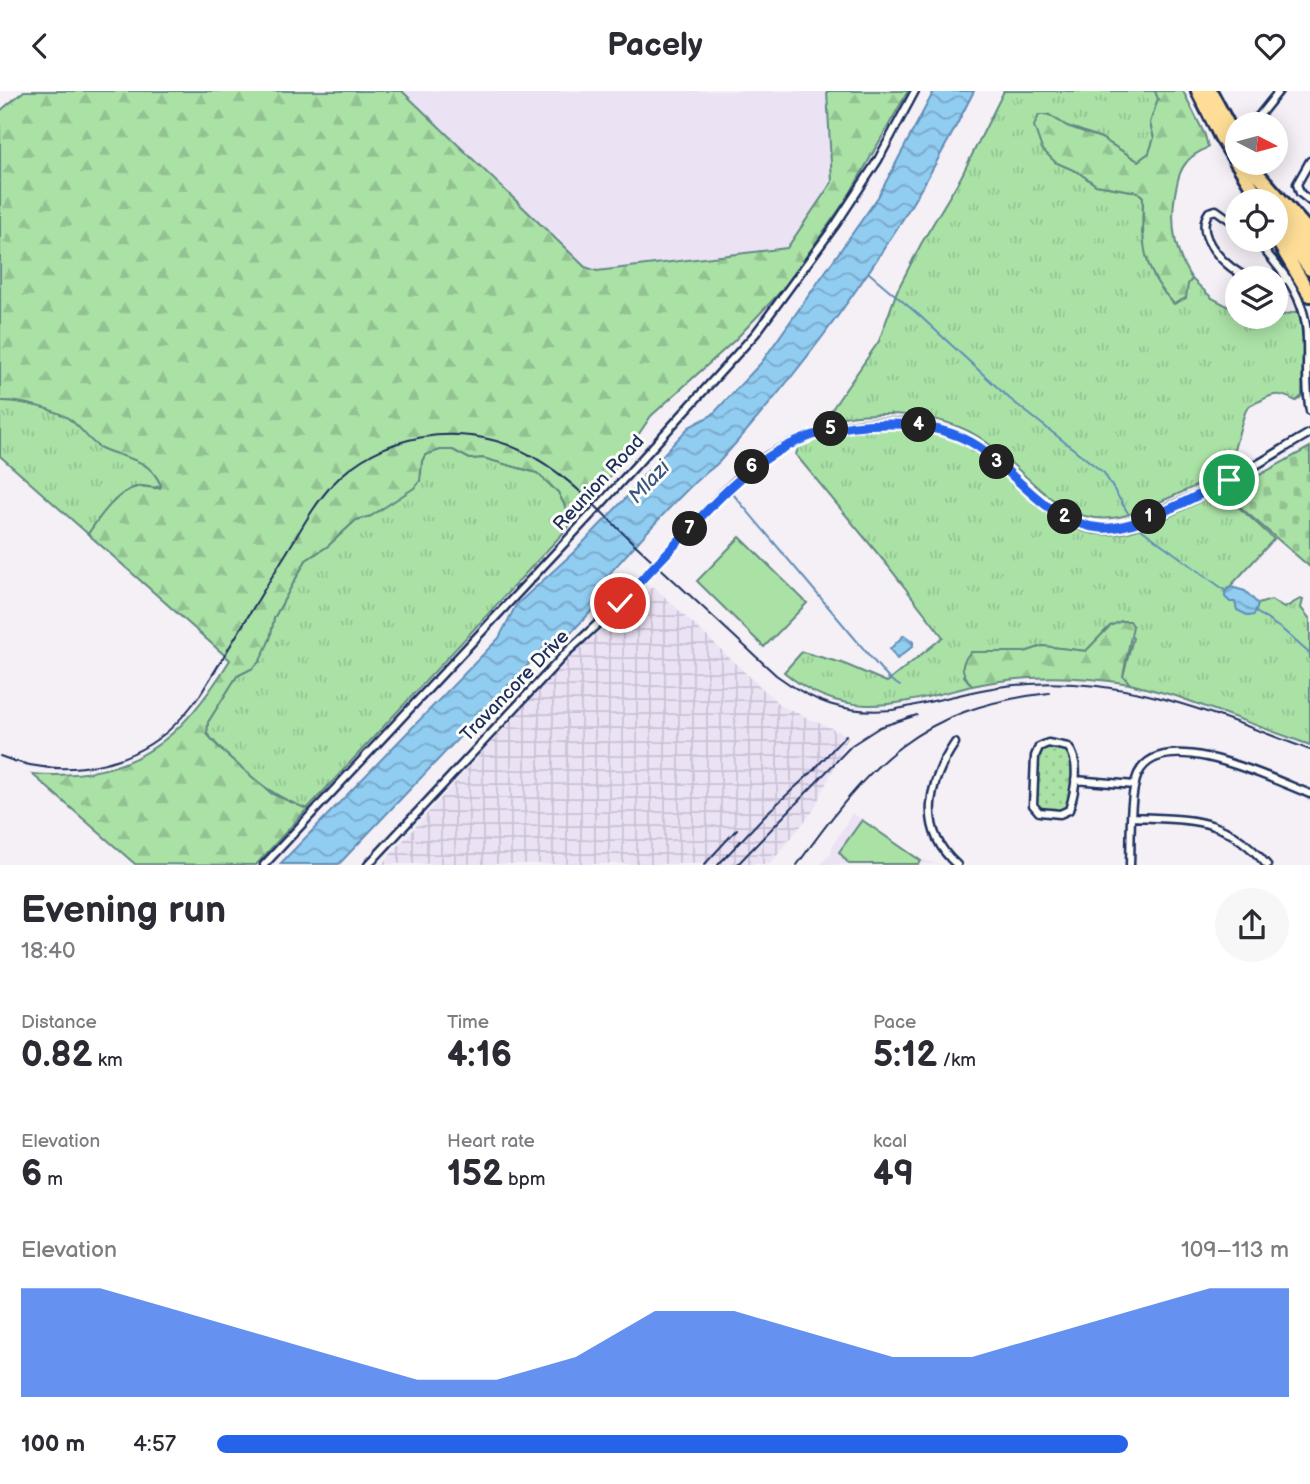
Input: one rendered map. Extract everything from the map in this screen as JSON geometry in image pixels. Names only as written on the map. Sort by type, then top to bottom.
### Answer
[{"type":"highway","points":[[1198,91],[1248,189]]},
{"type":"highway","points":[[1210,91],[1225,119]]},
{"type":"highway","points":[[1221,137],[1254,189]]},
{"type":"highway","points":[[1260,175],[1310,233]]},
{"type":"highway","points":[[1288,221],[1310,252]]},
{"type":"highway","points":[[1288,239],[1310,269]]},
{"type":"highway","points":[[1284,252],[1310,295]]},
{"type":"street","name":"Reunion Road","points":[[264,865],[600,505],[756,333],[836,224],[878,160],[915,91]]},
{"type":"street","points":[[1261,112],[1279,91]]},
{"type":"street","points":[[1310,161],[1297,184],[1300,193],[1310,201]]},
{"type":"street","points":[[1225,217],[1216,211],[1209,212],[1206,217],[1206,230],[1216,253],[1229,266]]},
{"type":"street","points":[[1265,252],[1277,266]]},
{"type":"street","points":[[1288,279],[1298,294],[1307,324],[1307,391],[1310,411]]},
{"type":"street","name":"Travancore Drive","points":[[368,865],[569,650],[606,617],[736,481],[759,462],[793,442],[853,425],[896,424],[937,429],[961,437],[976,446],[1062,516],[1079,524],[1104,529],[1137,522],[1209,489],[1255,467],[1310,433]]},
{"type":"street","points":[[955,743],[945,758],[932,792],[930,807],[939,843],[957,865]]},
{"type":"street","points":[[1048,743],[1068,747],[1074,755],[1075,780],[1069,810],[1060,814],[1044,814],[1035,809],[1035,756],[1039,747],[1048,743]]},
{"type":"street","points":[[1130,865],[1135,785],[1145,763],[1155,756],[1172,754],[1219,759],[1310,794]]},
{"type":"street","points":[[1075,780],[1135,785]]},
{"type":"street","points":[[1133,817],[1212,824],[1246,843],[1267,865]]},
{"type":"shaded area","points":[[402,91],[827,91],[832,182],[787,248],[596,271],[585,267],[559,242],[557,236],[555,238]]},
{"type":"shaded area","points":[[653,586],[781,706],[849,736],[813,811],[770,864],[382,864],[572,652]]},
{"type":"shaded area","points":[[852,813],[921,860],[940,864],[820,865],[831,853]]},
{"type":"green space","points":[[24,91],[402,91],[585,267],[597,271],[787,248],[832,182],[827,91],[908,91],[848,197],[784,288],[735,340],[651,416],[596,497],[578,517],[566,508],[558,492],[537,473],[483,458],[470,459],[453,450],[440,450],[425,455],[420,481],[414,488],[371,516],[356,520],[328,546],[306,560],[274,618],[270,639],[260,661],[237,676],[208,722],[207,734],[221,750],[272,794],[307,809],[256,865],[135,864],[32,774],[67,775],[98,771],[125,763],[150,750],[172,734],[192,713],[230,660],[88,534],[97,520],[122,494],[140,487],[160,488],[161,485],[149,468],[99,447],[66,417],[48,409],[0,401],[0,111]]},
{"type":"green space","points":[[1004,91],[1155,91],[1158,99],[1150,123],[1154,138],[1149,153],[1138,161],[1101,138],[1067,126],[1049,115],[1055,162],[1078,172],[1096,185],[1138,192],[1143,197],[1142,234],[1188,284],[1192,279],[1212,298],[1225,305],[1225,329],[1288,329],[1288,314],[1299,311],[1303,338],[1302,396],[1296,401],[1283,395],[1275,395],[1248,407],[1228,465],[1217,475],[1127,515],[1111,518],[1095,518],[1063,507],[1034,485],[993,447],[968,431],[945,422],[908,415],[875,414],[843,417],[821,425],[879,341],[897,291],[961,177]]},
{"type":"green space","points":[[1155,91],[1183,91],[1205,135],[1208,147],[1188,160],[1177,186],[1173,217],[1175,238],[1181,259],[1192,279],[1188,284],[1186,298],[1174,304],[1155,279],[1149,266],[1144,242],[1143,197],[1138,192],[1096,185],[1078,172],[1055,162],[1042,149],[1034,126],[1039,115],[1049,115],[1067,126],[1101,138],[1138,161],[1149,153],[1154,138],[1150,123],[1158,99]]},
{"type":"green space","points":[[0,401],[38,406],[66,417],[100,445],[150,469],[161,485],[154,488],[141,486],[126,492],[111,505],[88,534],[0,456]]},
{"type":"green space","points":[[878,429],[926,432],[962,442],[990,460],[1056,518],[1074,528],[1095,534],[1118,534],[1144,527],[1221,491],[1274,539],[1225,592],[1235,602],[1256,611],[1258,604],[1271,600],[1284,608],[1300,599],[1303,600],[1301,608],[1310,619],[1310,745],[1176,696],[1130,684],[1123,676],[1133,638],[1110,626],[1086,651],[1043,646],[1025,652],[978,652],[964,676],[972,686],[898,703],[852,704],[829,699],[784,672],[802,652],[842,663],[887,682],[943,637],[796,455],[799,444],[848,432]]},
{"type":"green space","points":[[1310,447],[1310,567],[1225,494]]},
{"type":"green space","points":[[440,450],[453,450],[470,459],[483,458],[537,473],[558,492],[566,508],[578,517],[307,809],[278,796],[240,768],[207,734],[208,722],[237,676],[253,668],[270,639],[274,618],[306,560],[328,546],[356,520],[371,516],[421,474],[425,455]]},
{"type":"green space","points":[[740,537],[807,603],[764,647],[697,581]]},
{"type":"green space","points":[[1121,621],[1130,621],[1133,626],[1123,676],[1130,684],[1051,677],[1012,679],[972,686],[964,673],[964,661],[971,652],[1025,652],[1043,646],[1086,651],[1110,626]]},
{"type":"green space","points":[[1046,746],[1063,748],[1071,756],[1071,791],[1063,811],[1049,812],[1040,809],[1037,804],[1037,767]]},
{"type":"green space","points":[[862,820],[921,861],[918,864],[849,864],[839,852]]},
{"type":"water","name":"Mlazi","points":[[934,91],[974,91],[891,239],[826,331],[756,419],[719,462],[682,495],[600,584],[607,595],[560,644],[545,647],[339,864],[280,864],[499,638],[516,605],[575,551],[689,427],[712,415],[761,363],[878,197]]},
{"type":"water","points":[[1231,587],[1245,591],[1258,604],[1254,615],[1249,616],[1237,610],[1235,602],[1230,602],[1225,597],[1225,592]]},
{"type":"water","points":[[904,635],[913,642],[913,646],[897,659],[890,649]]},
{"type":"waterway","points":[[869,273],[1010,399],[1104,473],[1128,513]]},
{"type":"waterway","points":[[733,494],[889,679],[900,686]]},
{"type":"waterway","points":[[1138,527],[1226,591]]},
{"type":"waterway","points":[[1256,612],[1283,630],[1310,654]]},
{"type":"railway","points":[[0,756],[40,767],[82,767],[122,758],[159,738],[181,718],[200,695],[306,521],[332,485],[351,467],[397,443],[447,435],[473,436],[498,442],[522,451],[551,468],[776,675],[804,693],[831,705],[859,710],[892,710],[998,687],[1040,683],[1081,684],[1158,697],[1234,721],[1310,750]]},
{"type":"railway","points":[[797,865],[849,797],[875,769],[902,746],[931,727],[965,712],[1004,700],[1049,693]]},
{"type":"railway","points":[[737,865],[852,745],[880,727],[917,715]]},
{"type":"railway","points":[[810,774],[846,735]]},
{"type":"railway","points":[[718,865],[767,813],[815,769]]},
{"type":"railway","points":[[704,865],[737,829]]},
{"type":"route","points":[[620,603],[716,501],[752,467],[793,442],[842,427],[860,424],[919,425],[961,437],[989,455],[1055,512],[1079,524],[1099,528],[1114,528],[1137,522],[1229,480]]}]
